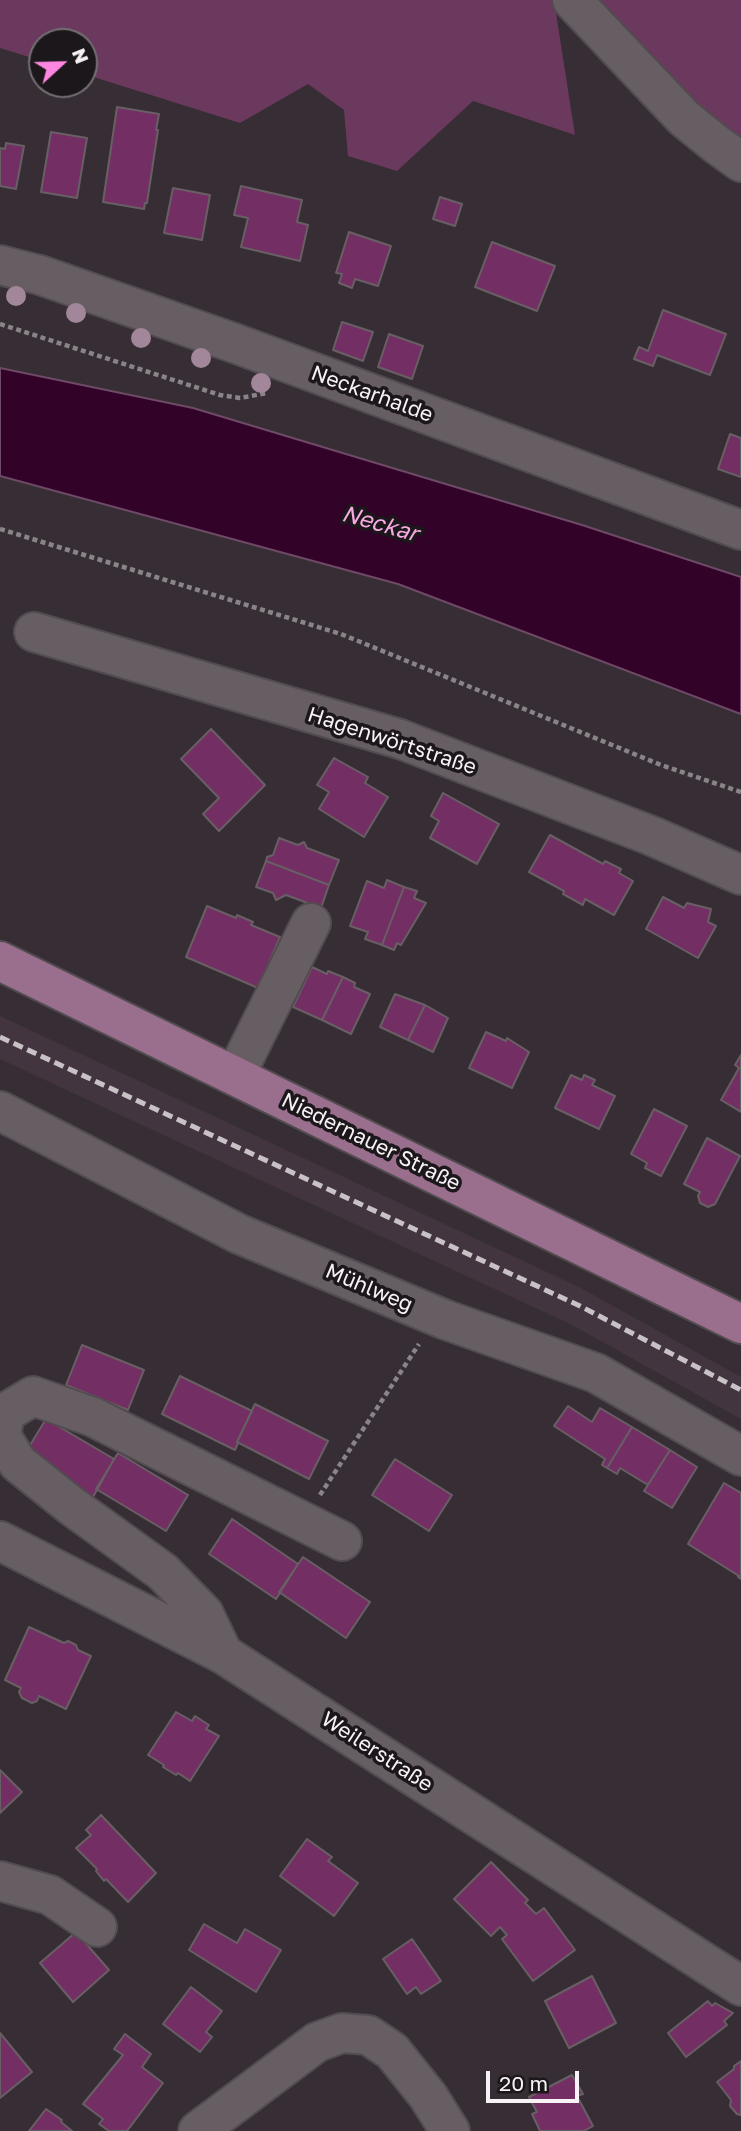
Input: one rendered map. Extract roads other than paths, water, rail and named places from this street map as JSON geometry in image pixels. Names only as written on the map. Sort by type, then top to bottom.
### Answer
[{"type":"main road","name":"Niedernauer Straße","points":[[0,961],[741,1324]]},
{"type":"street","points":[[572,0],[684,118],[741,162]]},
{"type":"street","name":"Neckarhalde","points":[[0,265],[40,275],[234,343],[741,530]]},
{"type":"street","name":"Hagenwörtstraße","points":[[34,632],[400,739],[652,835],[741,875]]},
{"type":"street","points":[[235,1076],[311,923]]},
{"type":"street","name":"Mühlweg","points":[[0,1111],[239,1234],[437,1317],[596,1373],[741,1456]]},
{"type":"street","points":[[223,1654],[204,1614],[163,1572],[73,1507],[18,1463],[1,1436],[5,1413],[33,1396],[93,1417],[342,1541]]},
{"type":"street","name":"Weilerstraße","points":[[0,1541],[223,1654],[741,1986]]},
{"type":"street","points":[[0,1881],[50,1895],[97,1927]]},
{"type":"street","points":[[198,2131],[317,2042],[342,2033],[368,2035],[392,2051],[428,2096],[450,2131]]},
{"type":"water","name":"Neckar","points":[[0,368],[193,408],[582,525],[741,577],[741,714],[398,584],[0,476]]},
{"type":"railway","points":[[0,1037],[580,1306],[741,1390]]}]
